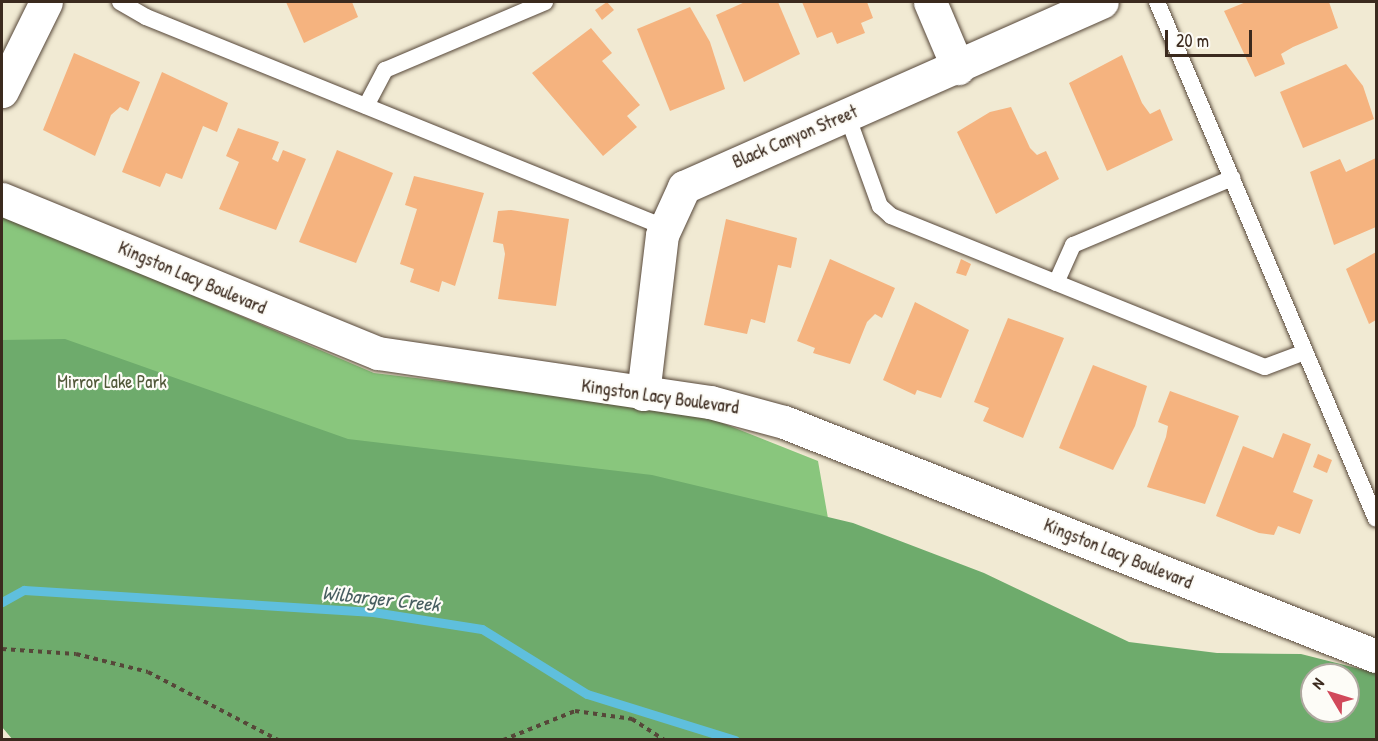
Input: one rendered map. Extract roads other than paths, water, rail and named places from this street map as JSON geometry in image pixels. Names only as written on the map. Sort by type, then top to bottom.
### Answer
[{"type":"street","points":[[2,92],[46,2]]},
{"type":"street","points":[[930,2],[958,68]]},
{"type":"street","name":"Black Canyon Street","points":[[643,394],[664,227],[674,200],[697,178],[958,68],[1102,2]]},
{"type":"street","name":"Kingston Lacy Boulevard","points":[[2,199],[378,353],[744,408],[1377,656]]},
{"type":"lane","points":[[120,2],[366,106],[664,227]]},
{"type":"lane","points":[[366,106],[385,70],[545,2]]},
{"type":"lane","points":[[1157,2],[1377,519]]},
{"type":"lane","points":[[847,115],[885,212],[1266,367],[1305,352]]},
{"type":"lane","points":[[1056,283],[1073,245],[1232,178]]},
{"type":"waterway","name":"Wilbarger Creek","points":[[2,602],[24,590],[373,612],[482,629],[587,694],[735,740]]},
{"type":"park label","name":"Mirror Lake Park","points":[[112,382]]}]
